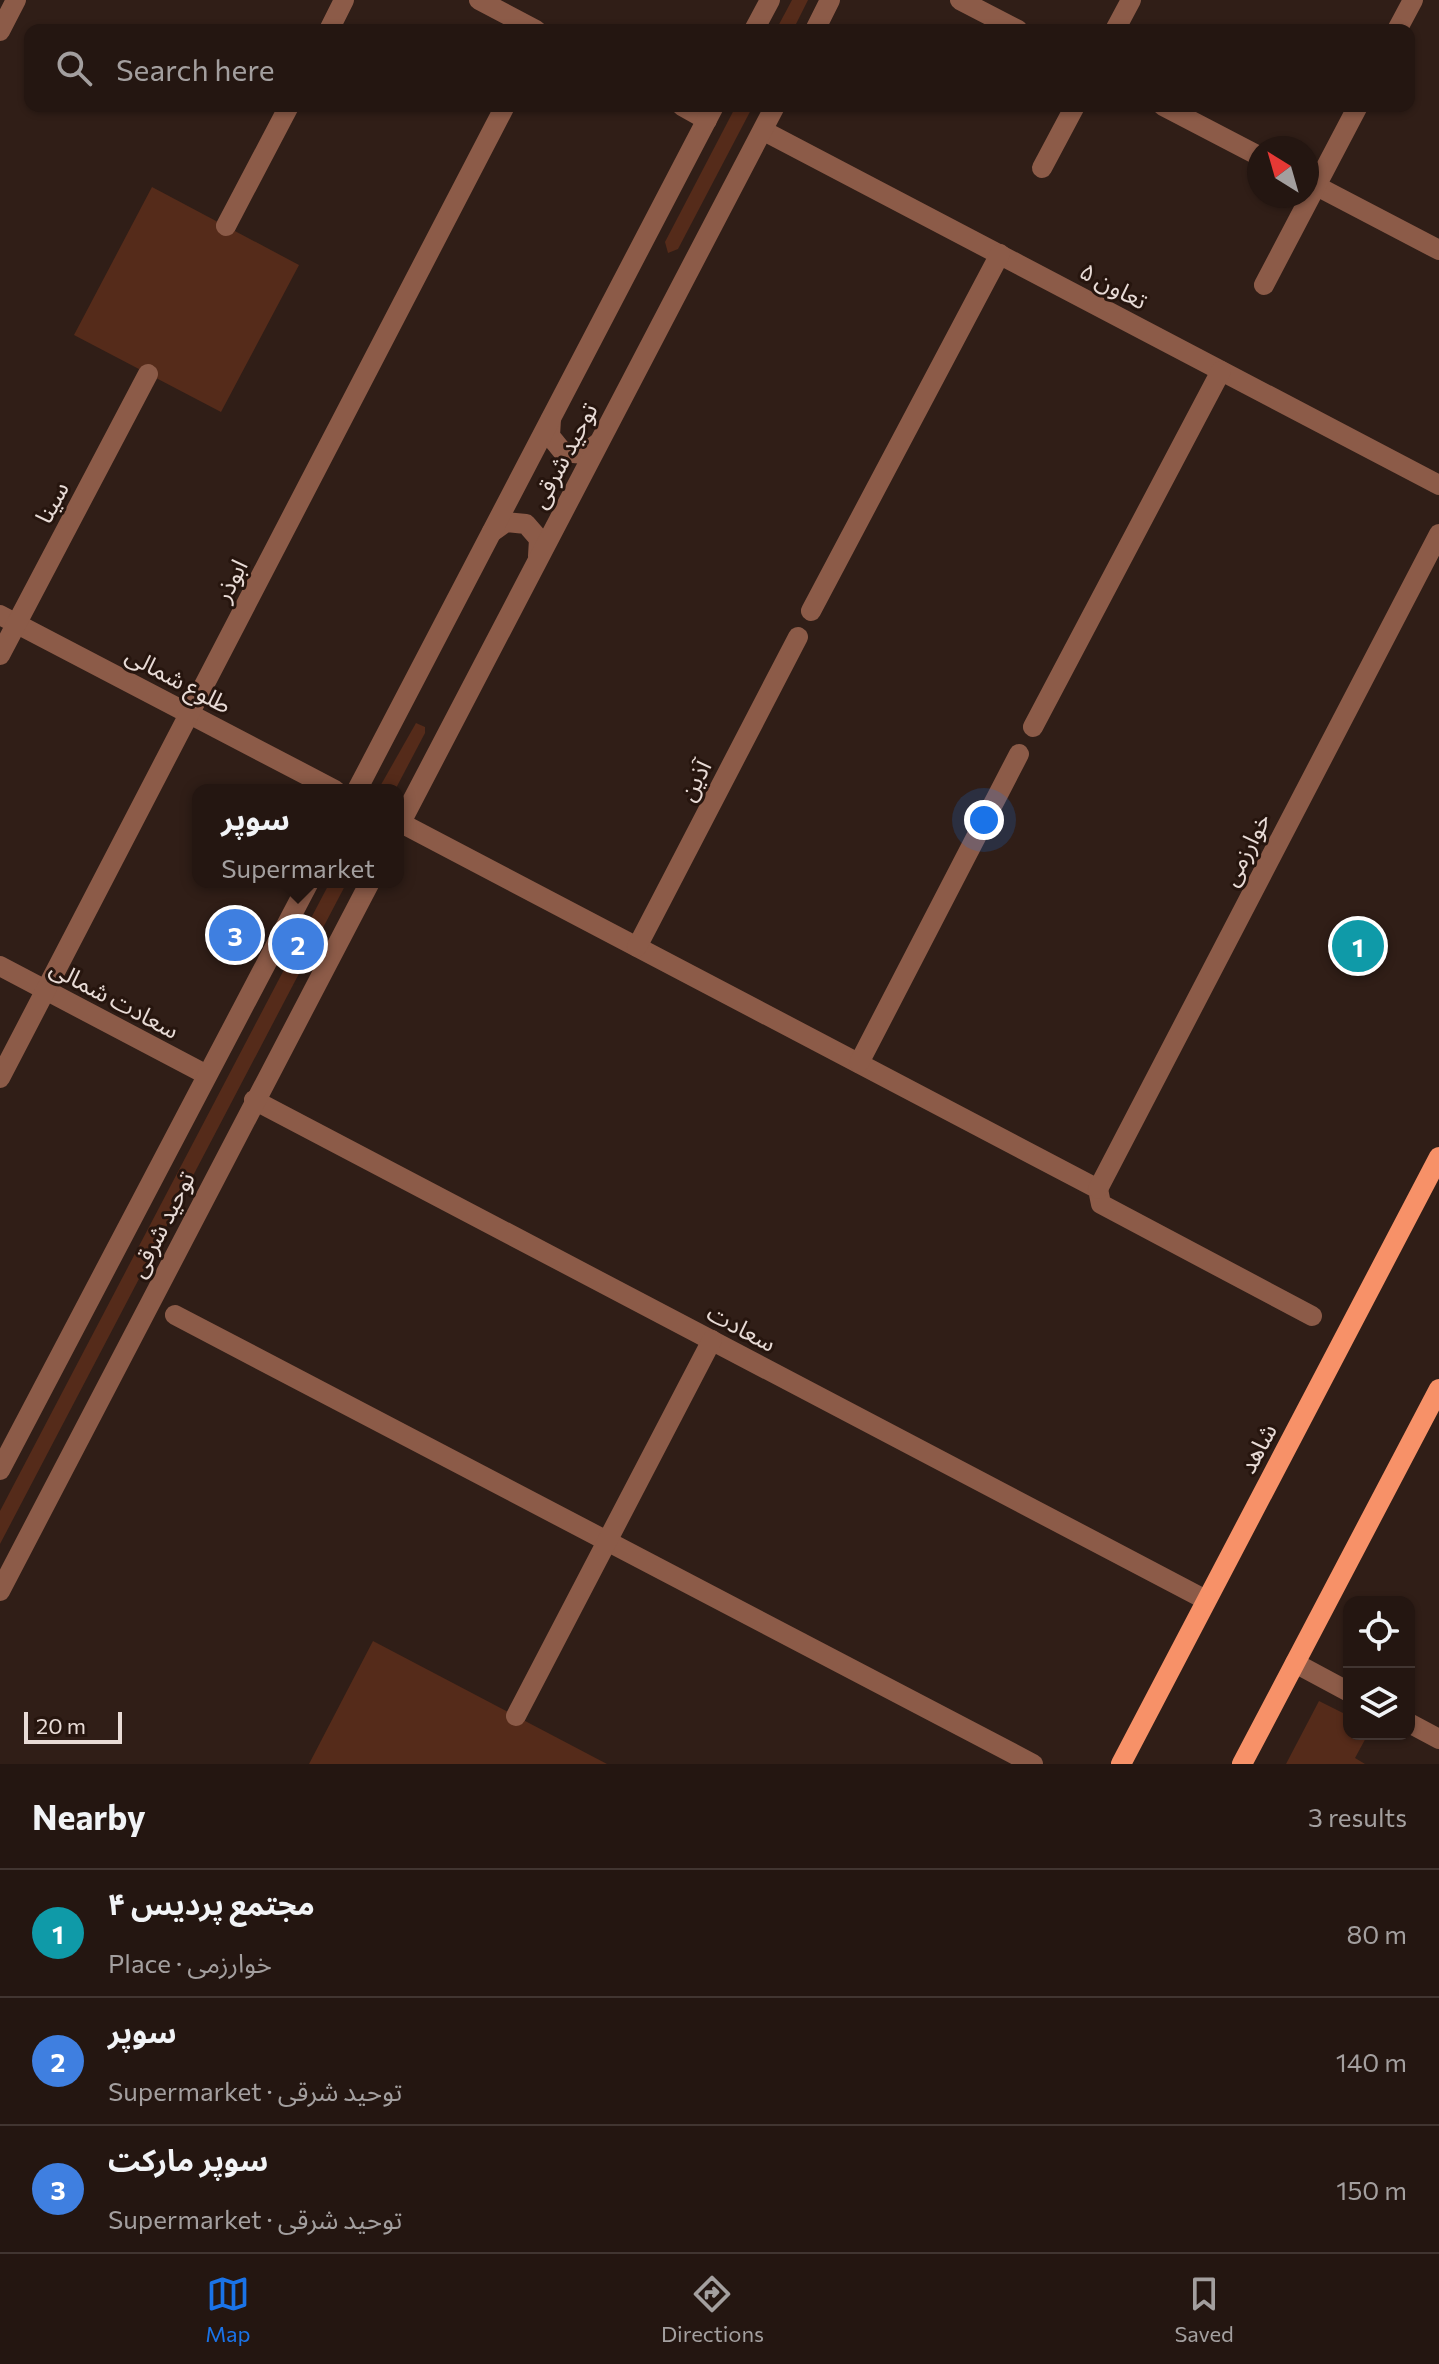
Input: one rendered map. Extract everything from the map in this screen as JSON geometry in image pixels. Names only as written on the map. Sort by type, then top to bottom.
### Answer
[{"type":"main road","name":"شاهد","points":[[1121,1764],[1439,1157]]},
{"type":"main road","points":[[1242,1764],[1439,1389]]},
{"type":"street","points":[[0,31],[16,0]]},
{"type":"street","points":[[332,24],[344,0]]},
{"type":"street","points":[[479,0],[525,24]]},
{"type":"street","points":[[757,24],[770,0]]},
{"type":"street","points":[[818,24],[830,0]]},
{"type":"street","points":[[960,0],[1006,24]]},
{"type":"street","points":[[1118,24],[1131,0]]},
{"type":"street","points":[[1400,24],[1413,0]]},
{"type":"street","points":[[226,226],[286,112]]},
{"type":"street","name":"ابوذر","points":[[0,1078],[502,112]]},
{"type":"street","name":"توحید شرقی","points":[[404,816],[772,112]]},
{"type":"street","points":[[1042,168],[1072,112]]},
{"type":"street","points":[[1175,112],[1247,150]]},
{"type":"street","points":[[1319,172],[1354,112]]},
{"type":"street","name":"توحید شرقی","points":[[360,784],[711,113]]},
{"type":"street","name":"تعاون ۵","points":[[764,131],[1439,485]]},
{"type":"street","points":[[1319,188],[1439,250]]},
{"type":"street","points":[[1264,285],[1301,208]]},
{"type":"street","points":[[811,611],[1000,254]]},
{"type":"street","points":[[1033,727],[1221,371]]},
{"type":"street","name":"سینا","points":[[0,655],[8,619],[148,374]]},
{"type":"street","points":[[552,416],[550,436],[563,452],[584,454],[600,441]]},
{"type":"street","points":[[490,535],[506,522],[526,524],[539,539],[537,560]]},
{"type":"street","name":"خوارزمی","points":[[1098,1189],[1439,534]]},
{"type":"street","name":"طلوع شمالی","points":[[8,619],[324,784]]},
{"type":"street","name":"آذین","points":[[637,947],[798,637]]},
{"type":"street","points":[[859,1063],[1019,754]]},
{"type":"street","points":[[404,829],[1098,1189],[1101,1204],[1312,1316]]},
{"type":"street","name":"توحید شرقی","points":[[0,1470],[306,888]]},
{"type":"street","name":"توحید شرقی","points":[[0,1591],[367,888]]},
{"type":"street","name":"سعادت شمالی","points":[[0,966],[207,1075]]},
{"type":"street","name":"سعادت","points":[[254,1100],[1206,1600]]},
{"type":"street","points":[[175,1315],[1033,1764]]},
{"type":"street","points":[[516,1716],[712,1340]]},
{"type":"street","points":[[1295,1663],[1343,1689]]},
{"type":"street","points":[[1415,1726],[1439,1739]]},
{"type":"shaded area","points":[[792,0],[808,0],[796,24],[779,24]]},
{"type":"shaded area","points":[[733,112],[750,112],[678,249],[668,253],[665,242]]},
{"type":"shaded area","points":[[152,187],[299,265],[221,412],[74,335]]},
{"type":"shaded area","points":[[416,723],[425,727],[425,733],[398,784],[381,784]]},
{"type":"shaded area","points":[[327,888],[344,888],[0,1544],[0,1511]]},
{"type":"shaded area","points":[[373,1641],[607,1764],[309,1764]]},
{"type":"shaded area","points":[[1319,1701],[1343,1713],[1343,1740],[1365,1740],[1355,1758],[1365,1764],[1286,1764]]},
{"type":"place","name":"سوپر مارکت","points":[[235,935]]},
{"type":"place","name":"سوپر","points":[[298,944]]},
{"type":"place","name":"مجتمع پردیس ۴","points":[[1358,946]]}]
